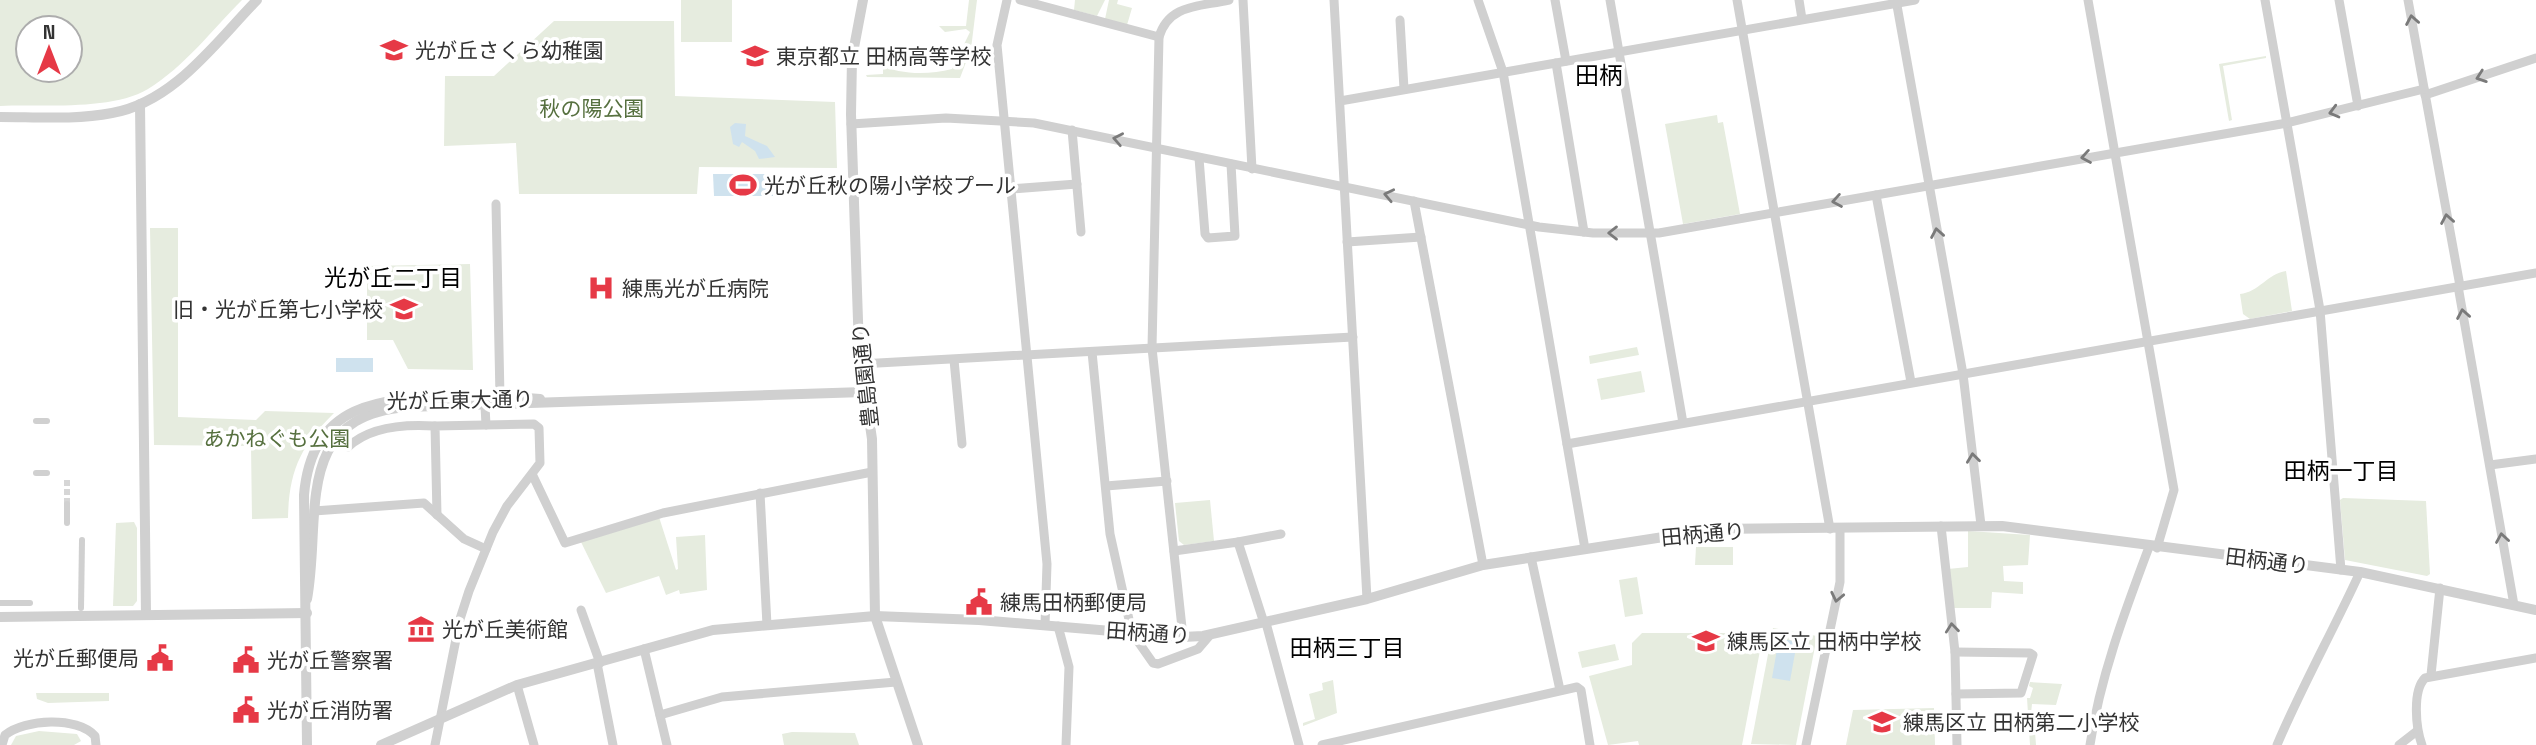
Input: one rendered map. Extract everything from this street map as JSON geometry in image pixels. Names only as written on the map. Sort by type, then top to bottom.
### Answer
[{"type":"street","points":[[0,117],[100,115],[140,104],[184,76],[257,0]]},
{"type":"street","name":"豊島園通り","points":[[863,0],[852,58],[851,124],[860,364],[870,418],[875,616],[918,745]]},
{"type":"street","points":[[1007,0],[997,45],[1047,564],[1045,625]]},
{"type":"street","points":[[1020,0],[1159,37]]},
{"type":"street","points":[[1174,0],[1175,13]]},
{"type":"street","points":[[1183,637],[1152,348],[1154,148],[1159,37],[1167,17],[1229,0]]},
{"type":"street","points":[[1243,0],[1252,169]]},
{"type":"street","points":[[1334,0],[1367,599]]},
{"type":"street","points":[[1478,0],[1503,72],[1585,549]]},
{"type":"street","points":[[1555,0],[1584,232]]},
{"type":"street","points":[[1610,0],[1684,423]]},
{"type":"street","points":[[1737,0],[1807,401],[1835,529],[1840,582],[1806,745]]},
{"type":"street","points":[[1799,0],[1802,19]]},
{"type":"street","points":[[1340,101],[1896,1],[1915,0]]},
{"type":"street","points":[[2088,0],[2174,490],[2106,673],[2095,712],[2090,745]]},
{"type":"street","points":[[2266,0],[2320,310],[2341,570]]},
{"type":"street","points":[[2339,0],[2358,106]]},
{"type":"street","points":[[2408,0],[2514,605]]},
{"type":"street","points":[[1896,1],[1963,373],[1981,525]]},
{"type":"street","points":[[1400,20],[1404,89]]},
{"type":"street","points":[[851,124],[946,118],[1003,120],[1072,130],[1530,225],[1584,232],[1651,233],[2287,124],[2425,92],[2536,58]]},
{"type":"street","points":[[140,104],[146,615]]},
{"type":"street","points":[[1072,130],[1081,232]]},
{"type":"street","points":[[1199,158],[1205,234],[1208,238],[1235,236],[1231,164]]},
{"type":"street","points":[[1011,189],[1077,184]]},
{"type":"street","points":[[1876,195],[1911,382]]},
{"type":"street","points":[[1414,201],[1483,565]]},
{"type":"street","points":[[496,204],[500,397]]},
{"type":"street","points":[[1347,242],[1421,237]]},
{"type":"street","points":[[1567,444],[2536,272]]},
{"type":"street","points":[[860,364],[1353,337]]},
{"type":"street","points":[[1092,352],[1110,534],[1132,633],[1153,663],[1158,664],[1198,649],[1210,635]]},
{"type":"street","points":[[954,359],[962,444]]},
{"type":"street","name":"光が丘東大通り","points":[[307,599],[313,565],[316,478],[325,456],[339,437],[361,419],[394,408],[864,392]]},
{"type":"street","name":"光が丘東大通り","points":[[307,745],[305,483],[312,459],[333,428],[355,411],[390,399],[500,397],[563,401]]},
{"type":"street","points":[[485,406],[486,425]]},
{"type":"street","points":[[361,419],[364,434]]},
{"type":"street","points":[[36,421],[47,421]]},
{"type":"street","points":[[348,447],[364,434],[403,426],[534,424],[539,428],[540,463],[533,476],[507,506],[486,549],[460,619],[435,745]]},
{"type":"street","points":[[435,426],[437,515]]},
{"type":"street","points":[[2490,465],[2536,459]]},
{"type":"street","points":[[533,476],[565,543],[663,513],[872,472]]},
{"type":"street","points":[[36,473],[47,473]]},
{"type":"street","points":[[1106,486],[1167,481]]},
{"type":"street","points":[[760,493],[767,625]]},
{"type":"street","points":[[314,511],[424,503],[464,539],[486,549]]},
{"type":"street","points":[[67,505],[67,523]]},
{"type":"street","name":"田柄通り","points":[[381,745],[517,685],[704,631],[875,616],[1045,625],[1183,637],[1210,635],[1367,599],[1483,565],[1704,530],[1981,525],[2046,531],[2360,572],[2536,610]]},
{"type":"street","points":[[1941,526],[1955,652],[1957,745]]},
{"type":"street","points":[[1174,551],[1281,534]]},
{"type":"street","points":[[81,608],[82,540]]},
{"type":"street","points":[[1238,542],[1265,623],[1298,745]]},
{"type":"street","points":[[1531,557],[1560,690]]},
{"type":"street","points":[[2277,745],[2301,689],[2360,572]]},
{"type":"street","points":[[2422,745],[2417,731],[2419,687],[2431,675],[2440,588]]},
{"type":"street","points":[[0,603],[30,603]]},
{"type":"street","points":[[581,610],[598,663],[613,745]]},
{"type":"street","points":[[0,617],[307,613]]},
{"type":"street","points":[[1058,626],[1069,667],[1066,745]]},
{"type":"street","points":[[643,649],[667,745]]},
{"type":"street","points":[[1955,652],[2030,653],[2032,656],[2021,693],[1956,694]]},
{"type":"street","points":[[2431,675],[2462,673],[2536,658]]},
{"type":"street","points":[[660,715],[722,696],[896,681]]},
{"type":"street","points":[[517,685],[534,745]]},
{"type":"street","points":[[1322,745],[1577,687],[1581,690],[1590,745]]},
{"type":"street","points":[[2,745],[5,735],[11,730],[44,724],[82,726],[94,743]]},
{"type":"street","points":[[2399,745],[2417,731]]},
{"type":"green space","points":[[0,0],[242,0],[174,70],[148,89],[115,101],[56,106],[0,106]]},
{"type":"green space","points":[[681,0],[732,0],[732,42],[681,42]]},
{"type":"green space","points":[[969,0],[977,0],[971,49],[960,78],[867,77],[866,75],[883,74],[883,67],[876,67],[879,64],[914,73],[952,69],[970,32],[966,29],[945,32],[939,26],[966,26]]},
{"type":"green space","points":[[1075,0],[1105,0],[1097,16],[1074,10]]},
{"type":"green space","points":[[1109,0],[1118,0],[1117,4],[1132,8],[1127,25],[1105,19]]},
{"type":"green space","name":"秋の陽公園","points":[[554,21],[674,21],[675,96],[835,102],[837,168],[699,167],[697,194],[519,194],[516,143],[444,146],[445,76],[494,76]]},
{"type":"green space","points":[[2266,56],[2223,66],[2232,120],[2229,121],[2219,64]]},
{"type":"green space","points":[[1717,115],[1718,123],[1723,122],[1740,214],[1683,224],[1665,124]]},
{"type":"green space","name":"あかねぐも公園","points":[[150,228],[178,228],[178,417],[256,420],[265,411],[334,413],[313,437],[299,460],[291,486],[288,518],[252,519],[251,446],[154,445]]},
{"type":"green space","points":[[470,264],[473,370],[408,369],[393,340],[367,340],[367,266]]},
{"type":"green space","points":[[2286,271],[2292,311],[2250,319],[2243,314],[2240,294],[2253,290],[2273,276]]},
{"type":"green space","points":[[1637,347],[1639,355],[1590,364],[1589,356]]},
{"type":"green space","points":[[1641,371],[1645,392],[1601,400],[1597,379]]},
{"type":"green space","points":[[1210,500],[1214,541],[1184,545],[1179,541],[1175,503]]},
{"type":"green space","points":[[2340,500],[2426,501],[2430,574],[2427,576],[2345,560]]},
{"type":"green space","points":[[659,517],[676,570],[676,537],[705,535],[707,590],[680,594],[679,590],[666,595],[659,576],[606,593],[581,542]]},
{"type":"green space","points":[[134,522],[137,528],[137,601],[133,606],[113,606],[116,523]]},
{"type":"green space","points":[[1968,531],[2030,535],[2028,565],[2003,566],[2004,581],[2023,582],[2023,594],[1992,592],[1991,608],[1952,608],[1948,569],[1968,567]]},
{"type":"green space","points":[[1696,547],[1733,547],[1733,565],[1695,565]]},
{"type":"green space","points":[[1637,577],[1643,614],[1625,617],[1619,580]]},
{"type":"green space","points":[[1773,628],[1817,636],[1796,745],[1751,744]]},
{"type":"green space","points":[[1642,633],[1727,633],[1728,640],[1762,640],[1742,745],[1639,745],[1638,741],[1608,745],[1589,676],[1632,665],[1632,643]]},
{"type":"green space","points":[[1615,644],[1619,660],[1582,668],[1578,652]]},
{"type":"green space","points":[[1333,680],[1337,713],[1303,726],[1303,723],[1315,719],[1309,694],[1323,690],[1322,683]]},
{"type":"green space","points":[[2030,682],[2062,684],[2056,705],[2032,704],[2029,731],[2027,698],[2030,698],[2033,688],[2029,686]]},
{"type":"green space","points":[[36,693],[109,693],[109,701],[48,703],[37,699]]},
{"type":"green space","points":[[1934,708],[1935,745],[1846,745],[1853,710]]},
{"type":"green space","points":[[39,731],[77,734],[81,741],[74,745],[11,745],[16,736]]},
{"type":"green space","points":[[2029,732],[2035,732],[2036,745],[2030,745]]},
{"type":"green space","points":[[855,733],[859,745],[784,745],[782,734]]},
{"type":"water","points":[[735,123],[746,124],[745,136],[767,146],[775,157],[759,159],[755,151],[742,142],[739,147],[733,144],[730,127]]},
{"type":"water","name":"光が丘秋の陽小学校プール","points":[[713,174],[773,174],[773,196],[714,196]]},
{"type":"water","points":[[336,358],[373,358],[373,372],[336,372]]},
{"type":"water","points":[[1779,638],[1797,642],[1790,681],[1772,678]]},
{"type":"tunnel","points":[[67,480],[67,504]]},
{"type":"place","name":"光が丘さくら幼稚園","points":[[394,50]]},
{"type":"place","name":"東京都立 田柄高等学校","points":[[755,56]]},
{"type":"place","name":"光が丘秋の陽小学校プール","points":[[743,185]]},
{"type":"place","name":"練馬光が丘病院","points":[[601,288]]},
{"type":"place","name":"旧・光が丘第七小学校","points":[[404,309]]},
{"type":"place","name":"練馬田柄郵便局","points":[[979,602]]},
{"type":"place","name":"光が丘美術館","points":[[421,629]]},
{"type":"place","name":"練馬区立 田柄中学校","points":[[1706,641]]},
{"type":"place","name":"光が丘郵便局","points":[[160,658]]},
{"type":"place","name":"光が丘警察署","points":[[246,660]]},
{"type":"place","name":"光が丘消防署","points":[[246,710]]},
{"type":"place","name":"練馬区立 田柄第二小学校","points":[[1882,722]]},
{"type":"district","name":"田柄","points":[[1599,75]]},
{"type":"district","name":"光が丘二丁目","points":[[393,278]]},
{"type":"district","name":"田柄一丁目","points":[[2341,471]]},
{"type":"district","name":"田柄三丁目","points":[[1347,648]]}]
